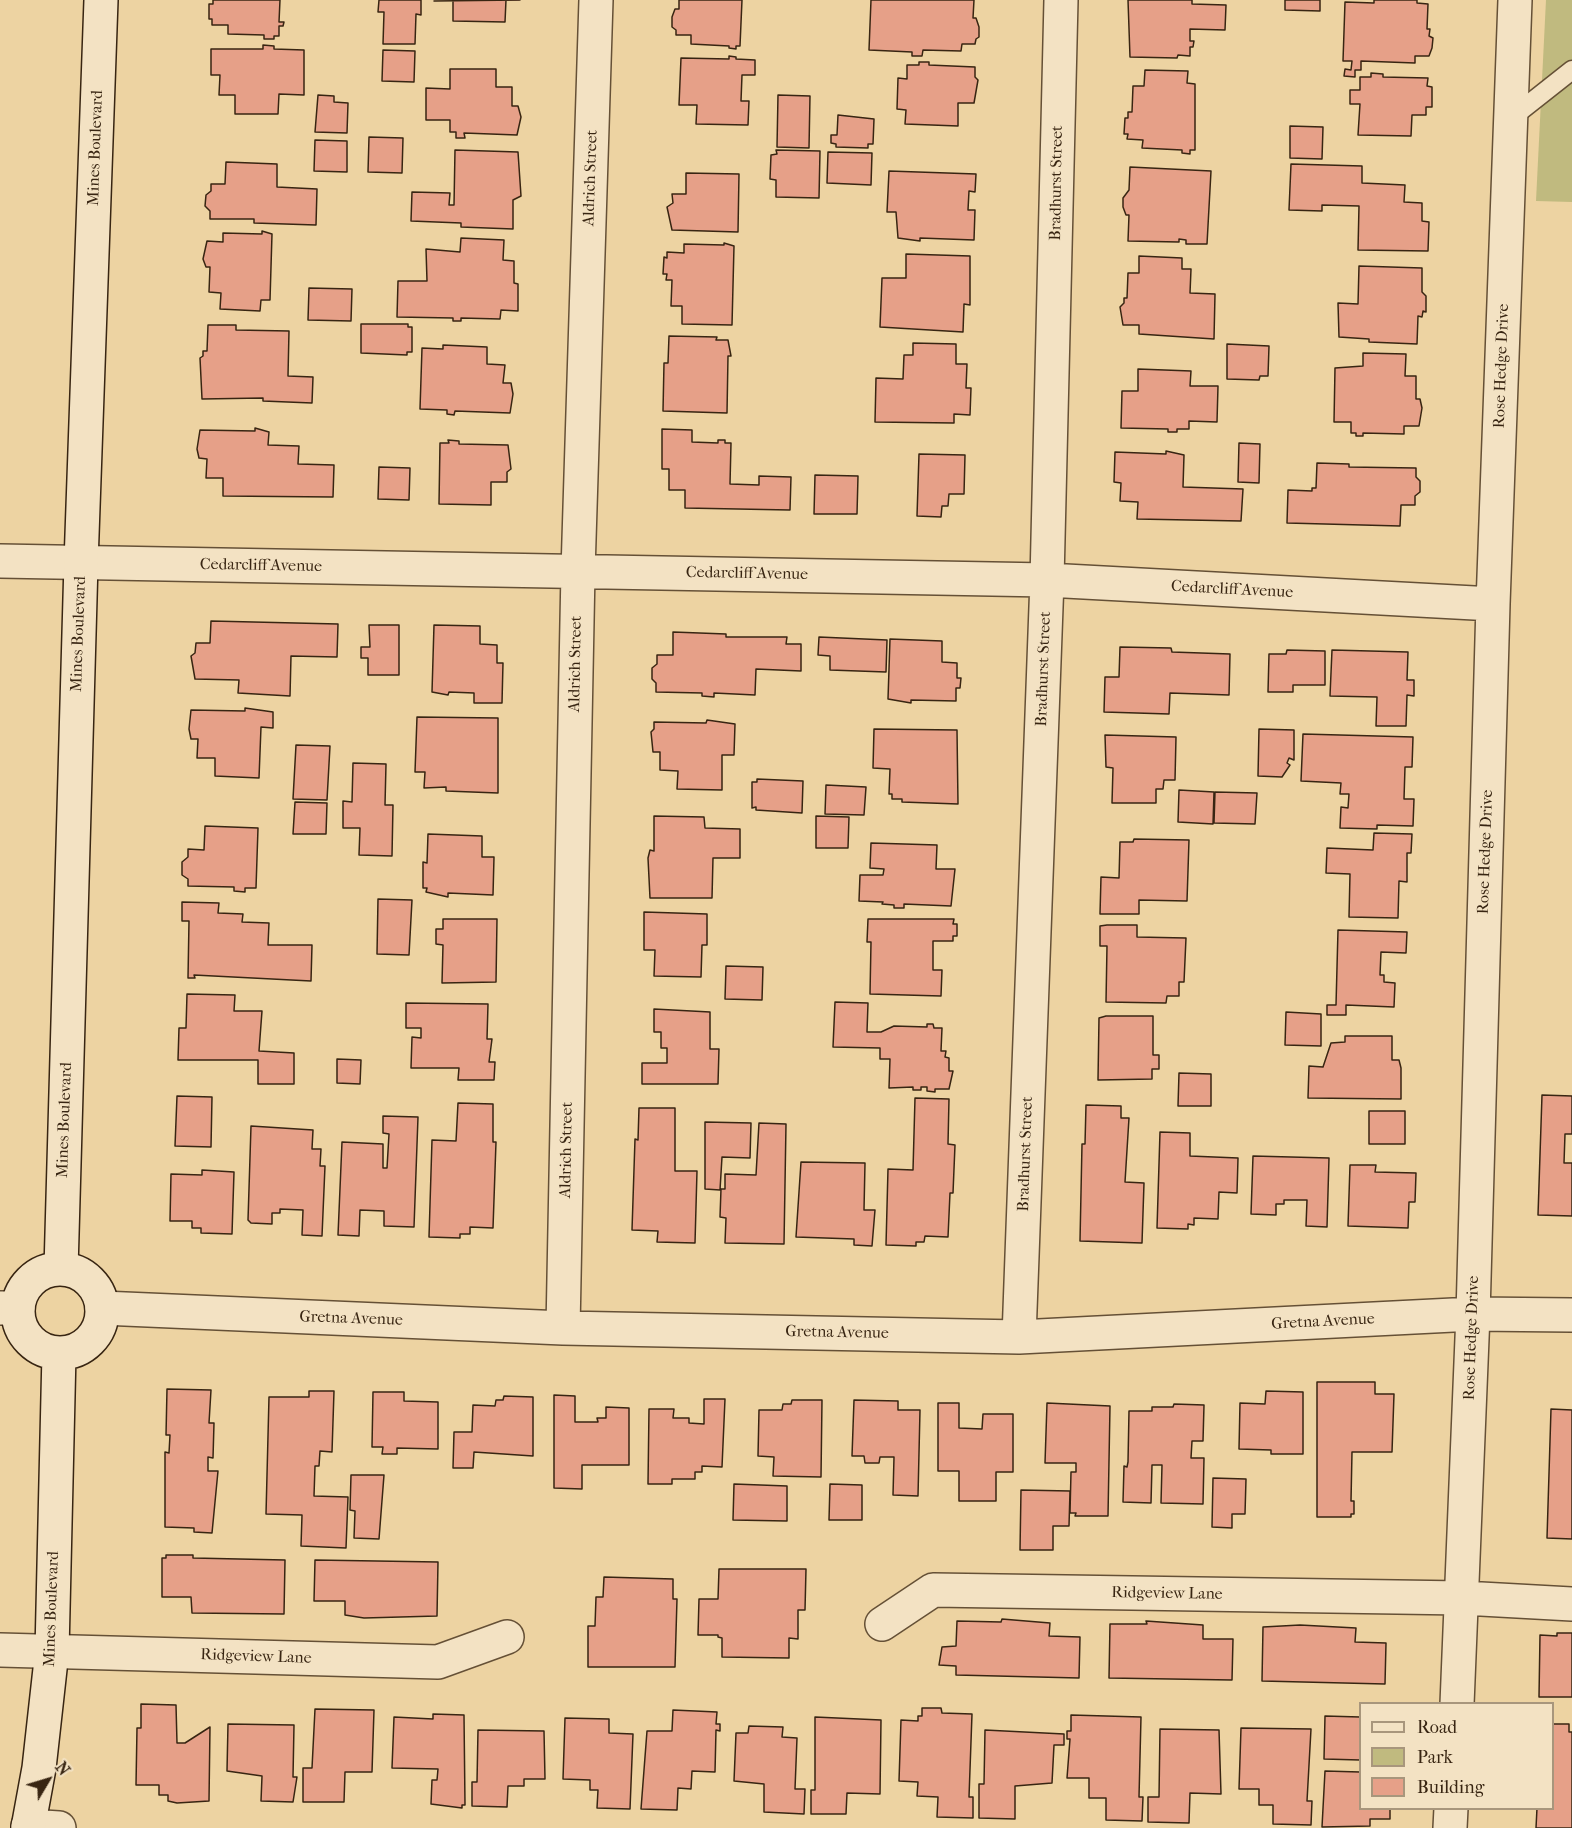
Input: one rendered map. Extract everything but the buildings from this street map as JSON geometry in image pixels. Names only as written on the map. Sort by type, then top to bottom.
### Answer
[{"type":"street","name":"Mines Boulevard","points":[[61,1269],[81,563],[101,0]]},
{"type":"street","name":"Aldrich Street","points":[[563,1328],[578,571],[597,0]]},
{"type":"street","name":"Bradhurst Street","points":[[1019,1337],[1047,580],[1061,0]]},
{"type":"street","name":"Rose Hedge Drive","points":[[1457,1702],[1473,1314],[1493,604],[1515,0]]},
{"type":"street","name":"Cedarcliff Avenue","points":[[0,561],[1047,580],[1493,604]]},
{"type":"street","points":[[61,1269],[84,1277],[94,1286],[102,1308],[100,1323],[95,1335],[85,1345],[73,1351],[59,1353],[34,1344],[9,1308],[37,1275],[61,1269]]},
{"type":"street","name":"Gretna Avenue","points":[[102,1308],[563,1328],[1019,1337],[1473,1314],[1572,1315]]},
{"type":"street","name":"Mines Boulevard","points":[[38,1827],[39,1768],[52,1651],[59,1353]]},
{"type":"street","name":"Ridgeview Lane","points":[[882,1624],[933,1590],[1463,1598],[1572,1604]]},
{"type":"street","name":"Ridgeview Lane","points":[[0,1650],[438,1662],[507,1637]]},
{"type":"street","points":[[1450,1828],[1451,1810]]},
{"type":"lane","points":[[1510,119],[1572,70]]},
{"type":"green space","points":[[1546,0],[1572,0],[1572,202],[1536,201]]}]
